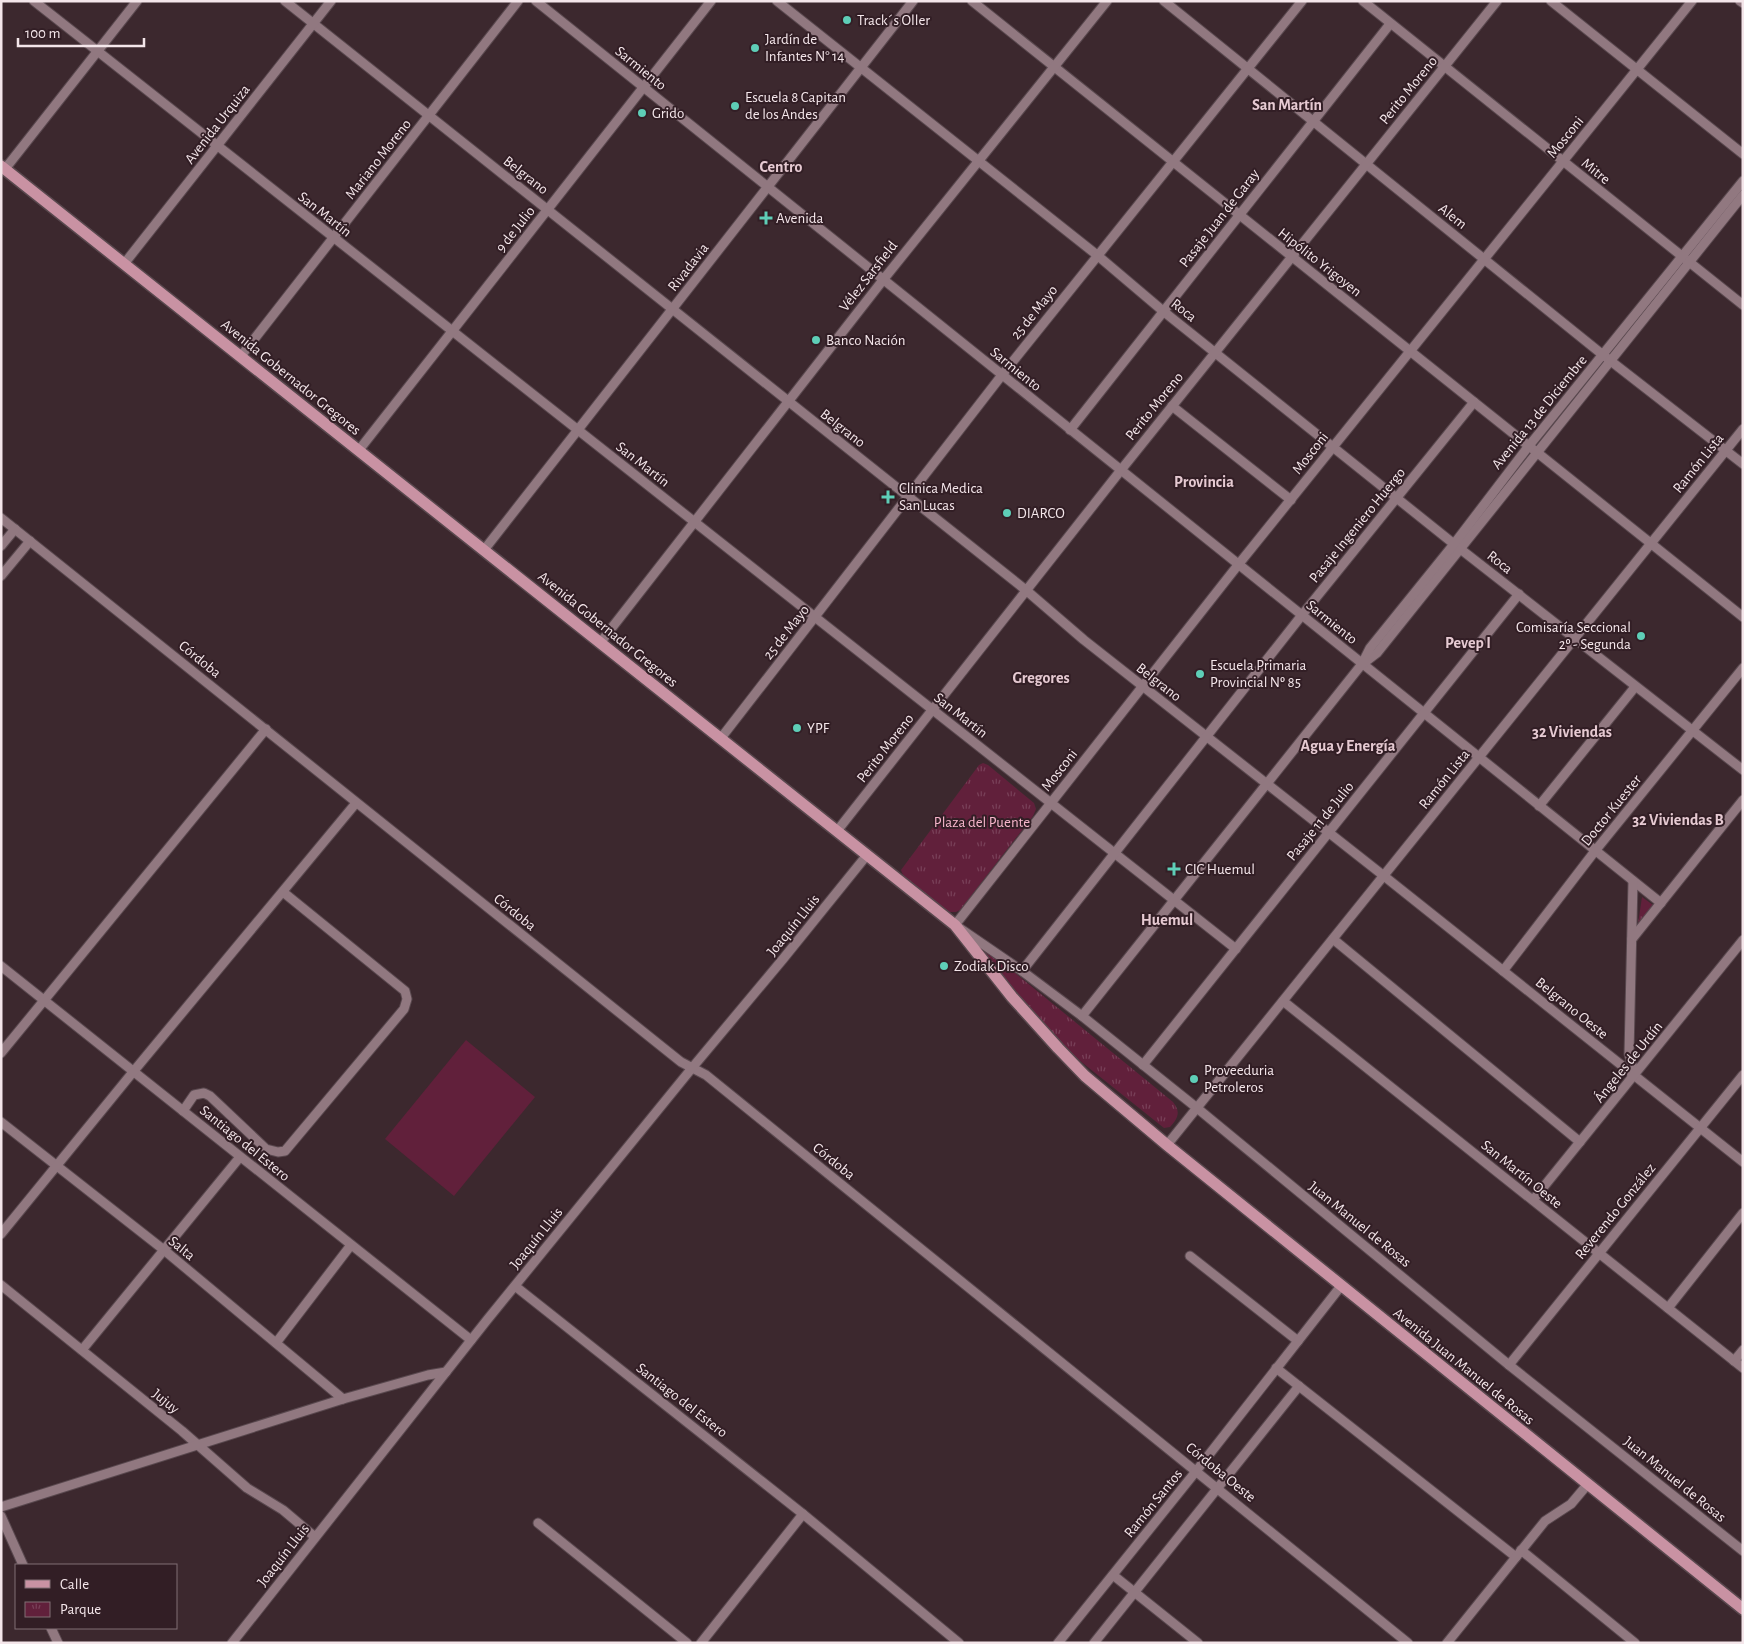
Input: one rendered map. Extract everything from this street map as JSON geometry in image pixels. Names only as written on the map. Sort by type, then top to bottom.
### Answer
[{"type":"main road","name":"Avenida Gobernador Gregores","points":[[3,168],[955,925],[1012,997],[1058,1048],[1085,1076],[1167,1146]]},
{"type":"main road","name":"Avenida Juan Manuel de Rosas","points":[[1167,1146],[1286,1239],[1341,1286],[1743,1609]]},
{"type":"street","name":"San Martín","points":[[34,1],[1236,949]]},
{"type":"street","points":[[3,168],[137,1]]},
{"type":"street","name":"Belgrano","points":[[285,1],[1027,591],[1084,640],[1384,876]]},
{"type":"street","name":"Avenida Urquiza","points":[[124,264],[331,1]]},
{"type":"street","name":"Mariano Moreno","points":[[241,356],[518,1]]},
{"type":"street","name":"Sarmiento","points":[[536,1],[1661,903]]},
{"type":"street","name":"9 de Julio","points":[[358,450],[711,1]]},
{"type":"street","name":"Roca","points":[[777,1],[978,160],[1457,546],[1692,732],[1743,770]]},
{"type":"street","name":"Rivadavia","points":[[484,550],[913,1]]},
{"type":"street","name":"Hipólito Yrigoyen","points":[[972,1],[1173,160],[1650,545],[1743,617]]},
{"type":"street","name":"Vélez Sarsfield","points":[[600,643],[883,280],[1107,1]]},
{"type":"street","name":"Alem","points":[[1164,1],[1366,165],[1743,464]]},
{"type":"street","name":"25 de Mayo","points":[[721,738],[1002,375],[1302,1]]},
{"type":"street","name":"Mitre","points":[[1363,1],[1743,305]]},
{"type":"street","name":"Perito Moreno","points":[[837,831],[1121,470],[1497,1]]},
{"type":"street","points":[[1550,1],[1743,154]]},
{"type":"street","name":"Mosconi","points":[[955,925],[1238,565],[1692,1]]},
{"type":"street","name":"Pasaje Juan de Garay","points":[[1070,430],[1390,24]]},
{"type":"street","name":"Avenida 13 de Diciembre","points":[[1457,546],[1537,453],[1611,360],[1743,181]]},
{"type":"street","name":"Avenida 13 de Diciembre","points":[[1082,1016],[1362,664],[1377,653],[1528,447],[1603,354],[1743,195]]},
{"type":"street","name":"Pasaje Ingeniero Huergo","points":[[1022,970],[1302,615],[1474,402]]},
{"type":"street","points":[[1172,406],[1290,500]]},
{"type":"street","name":"Ramón Lista","points":[[1167,1146],[1743,429]]},
{"type":"street","name":"Córdoba","points":[[1,518],[681,1062],[706,1075],[1015,1324]]},
{"type":"street","points":[[1,546],[15,529]]},
{"type":"street","points":[[1,576],[30,541]]},
{"type":"street","name":"Pasaje 11 de Julio","points":[[1143,1065],[1519,594]]},
{"type":"street","name":"Doctor Kuester","points":[[1503,971],[1595,851],[1743,668]]},
{"type":"street","points":[[1539,806],[1635,687]]},
{"type":"street","points":[[1,1053],[266,730]]},
{"type":"street","points":[[1632,939],[1743,800]]},
{"type":"street","points":[[1,1234],[356,803]]},
{"type":"street","name":"Joaquín Lluis","points":[[232,1643],[471,1340],[867,855]]},
{"type":"street","name":"Belgrano Oeste","points":[[1384,876],[1743,1162]]},
{"type":"street","points":[[1633,881],[1629,1054],[1635,1076]]},
{"type":"street","points":[[182,1111],[194,1095],[204,1093],[210,1096],[266,1149],[278,1152],[285,1151],[404,1009],[407,998],[405,991],[283,892]]},
{"type":"street","name":"Juan Manuel de Rosas","points":[[955,925],[1022,970],[1082,1016],[1509,1364],[1743,1551]]},
{"type":"street","points":[[1333,940],[1580,1142]]},
{"type":"street","name":"Ángeles de Urdín","points":[[1533,1200],[1743,940]]},
{"type":"street","name":"Santiago del Estero","points":[[1,966],[471,1340]]},
{"type":"street","name":"San Martín Oeste","points":[[1283,1001],[1743,1368]]},
{"type":"street","name":"Reverendo González","points":[[1509,1364],[1743,1075]]},
{"type":"street","name":"Salta","points":[[1,1122],[164,1250],[343,1399]]},
{"type":"street","points":[[82,1350],[240,1157]]},
{"type":"street","points":[[1668,1308],[1743,1213]]},
{"type":"street","points":[[276,1343],[351,1245]]},
{"type":"street","points":[[1190,1256],[1298,1341]]},
{"type":"street","name":"Jujuy","points":[[1,1285],[198,1445],[247,1488],[283,1510],[315,1537]]},
{"type":"street","name":"Santiago del Estero","points":[[515,1286],[803,1514],[959,1643]]},
{"type":"street","name":"Ramón Santos","points":[[1058,1643],[1341,1286]]},
{"type":"street","name":"Córdoba Oeste","points":[[1015,1324],[1408,1643]]},
{"type":"street","points":[[1734,1361],[1743,1350]]},
{"type":"street","points":[[1276,1368],[1635,1643]]},
{"type":"street","points":[[1,1507],[343,1399],[428,1375],[446,1372]]},
{"type":"street","points":[[1094,1643],[1299,1386]]},
{"type":"street","points":[[1447,1643],[1545,1521],[1571,1504],[1587,1485]]},
{"type":"street","points":[[701,1643],[803,1514]]},
{"type":"street","points":[[1,1516],[23,1564]]},
{"type":"street","points":[[538,1523],[687,1643]]},
{"type":"street","points":[[1113,1575],[1198,1643]]},
{"type":"street","points":[[51,1629],[58,1643]]},
{"type":"green space","name":"Plaza del Puente","points":[[983,763],[988,765],[1034,803],[1036,809],[1033,816],[960,910],[949,912],[906,879],[901,870],[979,765]]},
{"type":"green space","points":[[1642,897],[1653,905],[1638,924]]},
{"type":"green space","points":[[981,947],[1173,1102],[1178,1115],[1170,1127],[1164,1128],[1074,1056],[1045,1029],[981,952]]},
{"type":"green space","points":[[466,1040],[535,1097],[454,1196],[385,1139]]},
{"type":"place","name":"Track´s Oller","points":[[847,20]]},
{"type":"place","name":"Jardín de Infantes N° 14","points":[[755,48]]},
{"type":"place","name":"Escuela 8 Capitan de los Andes","points":[[735,106]]},
{"type":"place","name":"Grido","points":[[642,113]]},
{"type":"place","name":"Avenida","points":[[766,218]]},
{"type":"place","name":"Banco Nación","points":[[816,340]]},
{"type":"place","name":"Clinica Medica San Lucas","points":[[888,497]]},
{"type":"place","name":"DIARCO","points":[[1007,513]]},
{"type":"place","name":"Comisaría Seccional 2º - Segunda","points":[[1641,636]]},
{"type":"place","name":"Escuela Primaria Provincial Nº 85","points":[[1200,674]]},
{"type":"place","name":"YPF","points":[[797,728]]},
{"type":"place","name":"CIC Huemul","points":[[1174,869]]},
{"type":"place","name":"Zodiak Disco","points":[[944,966]]},
{"type":"place","name":"Proveeduria Petroleros","points":[[1194,1079]]},
{"type":"district","name":"San Martín","points":[[1287,104]]},
{"type":"district","name":"Centro","points":[[781,166]]},
{"type":"district","name":"Provincia","points":[[1204,481]]},
{"type":"district","name":"Pevep I","points":[[1468,642]]},
{"type":"district","name":"Gregores","points":[[1041,677]]},
{"type":"district","name":"32 Viviendas","points":[[1572,731]]},
{"type":"district","name":"Agua y Energía","points":[[1348,745]]},
{"type":"district","name":"32 Viviendas B","points":[[1678,819]]},
{"type":"district","name":"Huemul","points":[[1167,919]]}]
